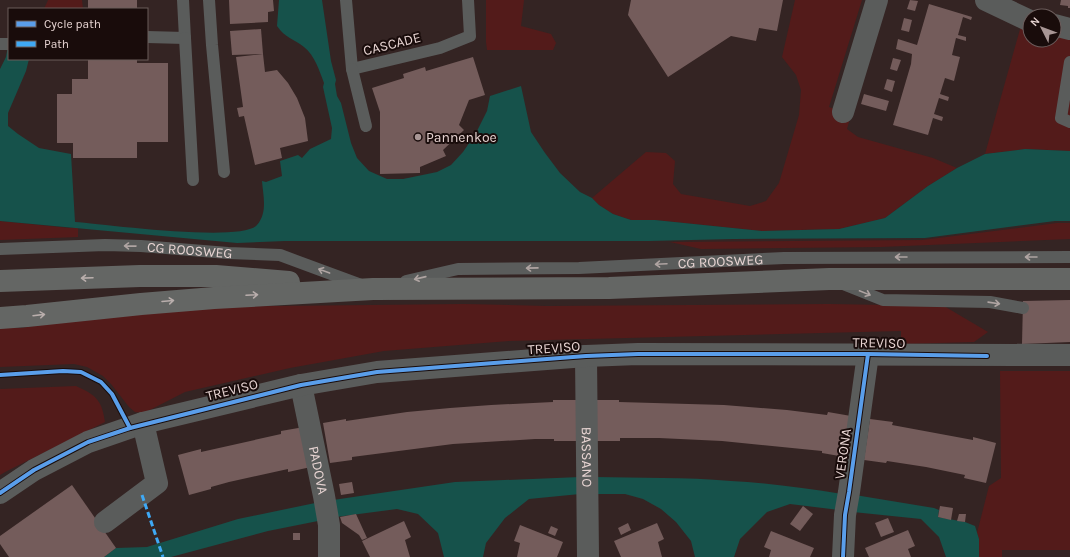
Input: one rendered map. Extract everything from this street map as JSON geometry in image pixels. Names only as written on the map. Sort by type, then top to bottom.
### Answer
[{"type":"main road","name":"CG ROOSWEG","points":[[0,281],[140,276],[216,276],[373,289]]},
{"type":"main road","name":"CG ROOSWEG","points":[[0,318],[134,304],[373,289],[609,288],[829,279],[1070,279]]},
{"type":"street","points":[[843,112],[876,0]]},
{"type":"street","points":[[986,0],[1022,17]]},
{"type":"street","name":"TREVISO","points":[[0,493],[34,470],[88,442],[143,423],[301,385],[377,372],[586,356],[638,354],[1070,356]]},
{"type":"street","name":"VERONA","points":[[844,557],[845,515],[868,354]]},
{"type":"street","name":"BASSANO","points":[[586,356],[588,557]]},
{"type":"street","name":"PADOVA","points":[[301,385],[329,525],[329,557]]},
{"type":"street","points":[[105,522],[156,483],[143,423]]},
{"type":"lane","points":[[183,0],[193,180]]},
{"type":"lane","points":[[209,0],[224,172]]},
{"type":"lane","name":"CASCADE","points":[[346,0],[352,69],[440,48],[470,36],[468,0]]},
{"type":"lane","points":[[148,37],[185,38]]},
{"type":"lane","points":[[1070,62],[1061,118],[1070,122]]},
{"type":"lane","points":[[352,69],[366,126]]},
{"type":"lane","name":"CG ROOSWEG","points":[[0,249],[105,245],[280,255],[373,289],[458,269],[579,268],[784,258],[1070,257]]},
{"type":"lane","points":[[829,279],[883,300],[990,302],[1023,308]]},
{"type":"shaded area","points":[[48,0],[82,0],[83,8],[44,8]]},
{"type":"shaded area","points":[[486,0],[524,0],[521,26],[551,34],[556,43],[553,50],[487,50]]},
{"type":"shaded area","points":[[795,0],[862,0],[829,107],[851,115],[847,129],[858,137],[933,158],[957,168],[928,186],[885,218],[839,229],[762,231],[655,220],[631,220],[613,214],[599,205],[592,198],[646,152],[666,153],[675,161],[673,184],[681,194],[750,206],[766,201],[779,183],[799,115],[801,90],[796,75],[782,57]]},
{"type":"shaded area","points":[[1022,22],[1022,48],[1062,48],[1062,33],[1070,35],[1070,151],[1025,149],[985,154]]},
{"type":"shaded area","points":[[0,221],[69,228],[78,227],[78,237],[0,240]]},
{"type":"shaded area","points":[[1057,223],[1070,223],[1070,239],[881,247],[701,249],[670,242],[922,240]]},
{"type":"shaded area","points":[[464,304],[547,306],[829,304],[944,306],[988,332],[974,342],[901,344],[901,331],[509,341],[384,351],[290,368],[185,392],[144,413],[135,412],[103,376],[87,367],[74,364],[0,367],[0,327],[21,328],[85,318],[198,307]]},
{"type":"shaded area","points":[[1000,371],[1070,371],[1070,550],[1002,550],[1002,557],[979,557],[979,539],[977,533],[989,486],[1001,478]]},
{"type":"shaded area","points":[[76,386],[89,392],[97,399],[102,408],[105,422],[0,475],[0,389]]},
{"type":"water","points":[[279,0],[322,0],[331,61],[336,80],[335,84],[337,96],[341,103],[351,143],[357,158],[369,171],[387,179],[403,179],[437,172],[451,165],[463,152],[476,133],[487,111],[490,96],[521,86],[531,132],[560,173],[580,192],[592,198],[599,205],[613,214],[631,220],[655,220],[762,231],[839,229],[885,218],[928,186],[957,168],[985,154],[1025,149],[1070,151],[1070,221],[1055,221],[925,238],[649,241],[285,241],[237,243],[0,221],[0,69],[6,57],[8,46],[8,60],[29,60],[26,71],[8,113],[8,126],[39,148],[71,154],[75,222],[141,229],[200,232],[246,230],[257,225],[263,215],[264,209],[262,181],[266,182],[282,176],[280,161],[298,155],[302,158],[310,149],[331,139],[332,128],[323,87],[324,83],[316,64],[304,47],[286,36],[277,26]]},
{"type":"water","points":[[580,477],[580,494],[529,499],[505,518],[486,543],[483,557],[444,557],[438,533],[418,514],[397,509],[336,517],[333,500],[455,482]]},
{"type":"water","points":[[594,477],[679,478],[745,482],[773,484],[842,494],[839,510],[790,504],[767,512],[740,539],[734,557],[695,557],[691,541],[676,522],[661,509],[643,499],[625,494],[594,494]]},
{"type":"water","points":[[855,495],[934,508],[939,510],[938,517],[965,522],[975,526],[979,539],[979,557],[946,557],[939,537],[921,519],[853,512]]},
{"type":"water","points":[[320,502],[323,520],[268,531],[171,557],[104,557],[116,548],[147,547],[238,519]]},
{"type":"building","points":[[88,0],[137,0],[137,8],[88,8]]},
{"type":"building","points":[[229,0],[273,0],[274,11],[268,12],[268,22],[230,24]]},
{"type":"building","points":[[631,0],[783,0],[777,31],[759,28],[756,41],[731,36],[668,77],[628,15]]},
{"type":"building","points":[[910,0],[918,1],[915,11],[907,9]]},
{"type":"building","points":[[1061,0],[1070,0],[1070,8],[1068,8],[1068,6],[1060,5]]},
{"type":"building","points":[[929,4],[972,17],[971,20],[963,17],[958,35],[966,37],[966,41],[956,38],[952,55],[960,57],[954,81],[945,78],[940,94],[949,97],[948,101],[939,98],[934,114],[943,117],[942,121],[933,118],[928,135],[893,125],[911,64],[912,54],[896,49],[898,39],[917,45]]},
{"type":"building","points":[[904,18],[912,20],[909,32],[901,30]]},
{"type":"building","points":[[261,29],[263,54],[232,55],[230,31]]},
{"type":"building","points":[[263,54],[265,72],[277,70],[288,83],[297,98],[305,118],[308,141],[280,148],[282,158],[255,165],[244,116],[239,117],[237,108],[243,107],[236,57]]},
{"type":"building","points":[[473,57],[485,95],[469,100],[459,125],[464,130],[443,150],[446,156],[420,167],[420,173],[380,174],[380,112],[372,88],[404,78],[403,74],[425,67],[426,71]]},
{"type":"building","points":[[893,58],[901,60],[897,71],[890,69]]},
{"type":"building","points":[[88,60],[137,60],[137,63],[168,63],[168,142],[137,142],[137,158],[73,158],[73,143],[57,143],[57,94],[72,94],[72,79],[88,79]]},
{"type":"building","points":[[887,79],[895,81],[892,92],[884,89]]},
{"type":"building","points":[[864,94],[889,101],[886,111],[861,104]]},
{"type":"building","points":[[1070,300],[1070,342],[1022,344],[1023,301]]},
{"type":"building","points":[[553,400],[576,400],[576,441],[535,439],[453,444],[352,457],[352,460],[330,463],[323,423],[407,412],[491,405],[553,402]]},
{"type":"building","points":[[596,400],[724,405],[827,415],[828,412],[851,416],[845,457],[822,453],[822,451],[722,441],[620,438],[620,441],[597,441]]},
{"type":"building","points":[[870,419],[893,422],[892,425],[973,440],[973,437],[996,443],[986,483],[964,478],[965,475],[926,467],[887,461],[886,463],[864,460]]},
{"type":"building","points":[[304,427],[311,467],[288,472],[288,469],[229,482],[189,495],[178,455],[201,449],[201,452],[281,434],[281,431]]},
{"type":"building","points":[[352,482],[354,493],[341,495],[339,484]]},
{"type":"building","points":[[72,485],[116,548],[104,557],[9,557],[0,544],[0,536]]},
{"type":"building","points":[[803,506],[813,514],[800,531],[790,524]]},
{"type":"building","points":[[940,506],[953,508],[951,520],[938,517]]},
{"type":"building","points":[[356,514],[367,538],[362,540],[359,535],[342,523],[340,517]]},
{"type":"building","points":[[959,514],[966,514],[965,522],[957,521]]},
{"type":"building","points":[[888,518],[894,532],[881,537],[875,523]]},
{"type":"building","points":[[404,521],[411,537],[405,540],[410,557],[370,557],[362,541]]},
{"type":"building","points":[[628,523],[631,530],[621,535],[618,528]]},
{"type":"building","points":[[657,523],[664,539],[658,542],[662,557],[621,557],[614,541]]},
{"type":"building","points":[[520,525],[563,542],[557,557],[517,557],[520,543],[514,541]]},
{"type":"building","points":[[551,526],[558,529],[555,536],[548,533]]},
{"type":"building","points":[[908,530],[915,546],[908,549],[911,557],[869,557],[865,548]]},
{"type":"building","points":[[771,531],[814,548],[810,557],[769,557],[771,550],[764,547]]},
{"type":"building","points":[[293,533],[300,533],[300,540],[293,540]]},
{"type":"marked path","points":[[142,495],[163,557]]},
{"type":"cycle path","points":[[0,493],[34,470],[88,442],[130,428],[301,385],[377,372],[586,356],[638,354],[868,354],[987,356]]},
{"type":"cycle path","points":[[843,557],[845,515],[868,354]]},
{"type":"cycle path","points":[[0,375],[63,371],[81,372],[101,382],[112,394],[130,428]]},
{"type":"place","name":"Pannenkoe","points":[[418,137]]}]
